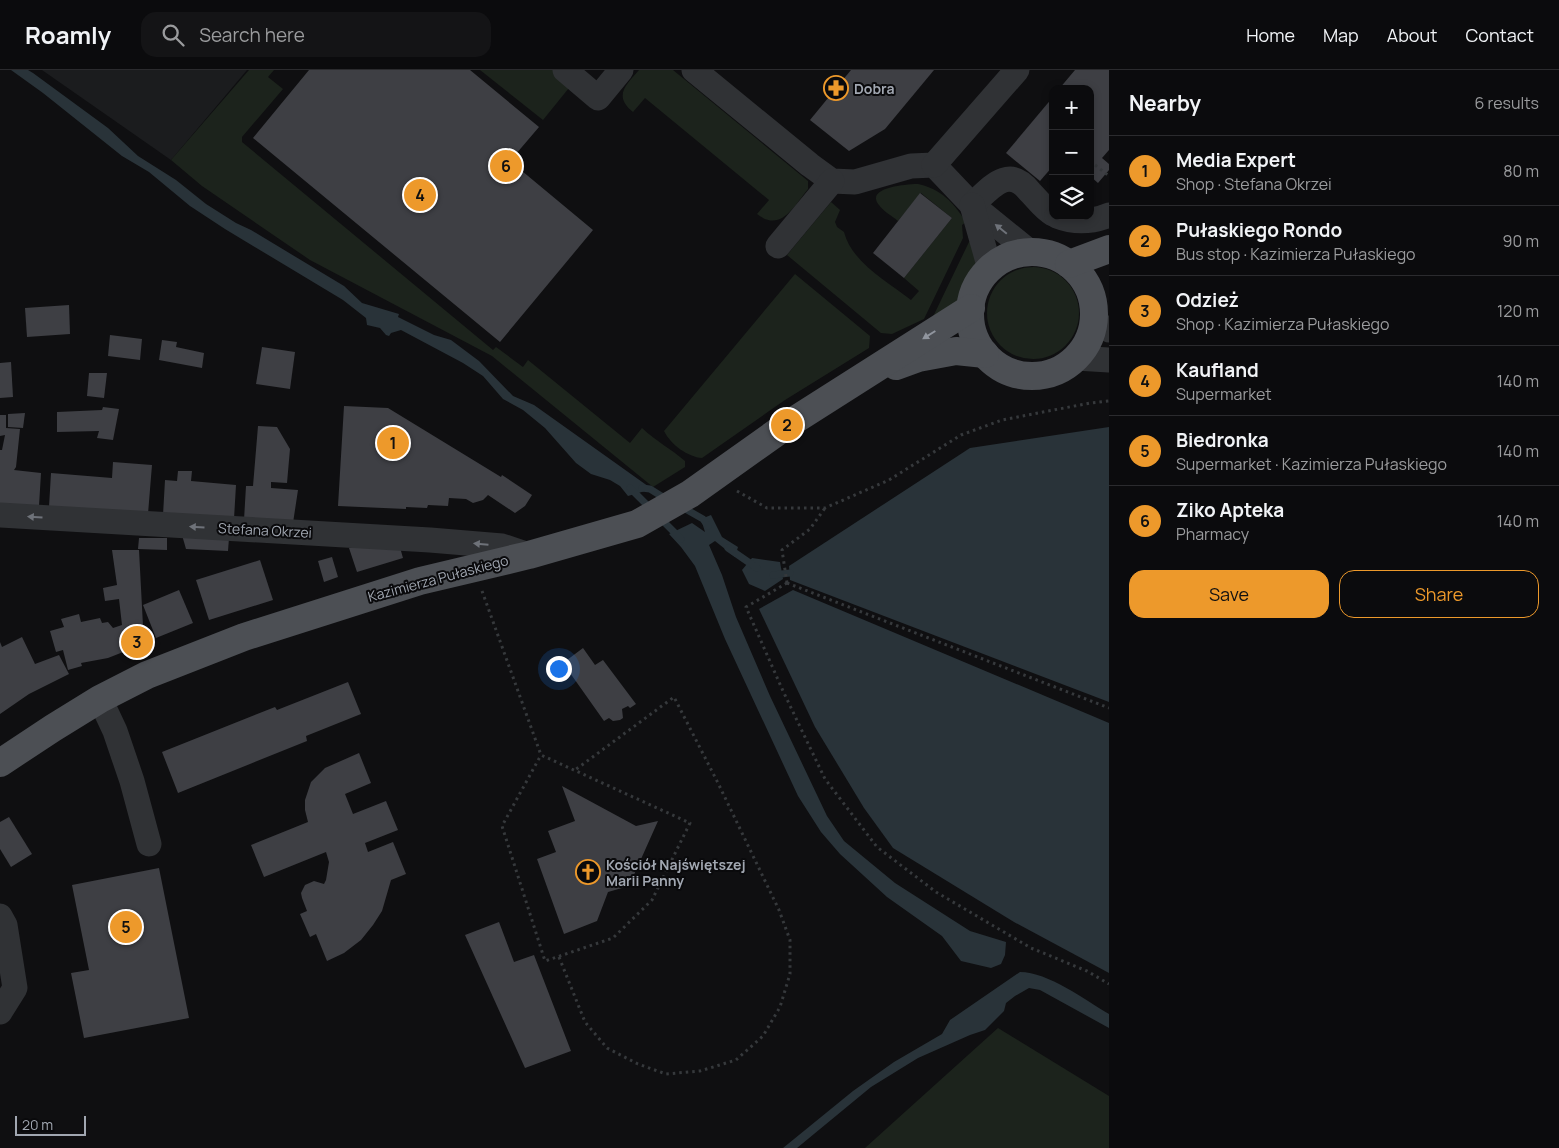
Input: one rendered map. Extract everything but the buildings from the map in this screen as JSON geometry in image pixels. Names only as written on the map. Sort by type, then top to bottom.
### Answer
[{"type":"main road","points":[[1069,264],[1109,249]]},
{"type":"main road","points":[[1044,253],[1057,257],[1069,264],[1088,286],[1101,308],[1084,347],[1076,358],[1065,367],[1037,376],[1022,375],[1008,371],[996,364],[985,354],[976,340],[971,325],[971,308],[977,287],[990,270],[1002,260],[1015,254],[1044,253]]},
{"type":"main road","name":"Kazimierza Pułaskiego","points":[[0,764],[100,699],[147,675],[244,637],[348,603],[473,567],[637,524],[690,494],[787,425],[971,308]]},
{"type":"main road","name":"Kazimierza Pułaskiego","points":[[866,375],[918,358],[956,351],[985,354]]},
{"type":"street","points":[[565,70],[598,98],[621,70]]},
{"type":"street","points":[[694,70],[832,181],[854,182],[911,166],[934,165],[1017,70]]},
{"type":"street","points":[[934,165],[972,205],[1030,252]]},
{"type":"street","points":[[972,205],[998,182],[1005,179],[1014,179],[1022,183],[1049,211]]},
{"type":"street","points":[[778,246],[832,181]]},
{"type":"street","points":[[972,205],[990,270]]},
{"type":"street","points":[[1094,220],[1109,214]]},
{"type":"street","points":[[1075,220],[1093,220]]},
{"type":"street","points":[[1076,358],[1109,360]]},
{"type":"street","name":"Stefana Okrzei","points":[[0,515],[430,540],[502,546],[528,554]]},
{"type":"street","points":[[100,699],[115,730],[132,781],[149,844]]},
{"type":"street","points":[[0,916],[6,925],[15,988],[0,1012]]},
{"type":"path","points":[[1094,164],[1109,176]]},
{"type":"path","points":[[712,477],[767,508],[825,508],[889,480],[961,435],[1002,420],[1090,403],[1109,402]]},
{"type":"path","points":[[786,583],[782,550],[810,528],[825,508]]},
{"type":"path","points":[[473,567],[541,755],[690,823],[652,900],[613,938],[545,961],[502,826],[541,755]]},
{"type":"path","points":[[786,583],[1109,708]]},
{"type":"path","points":[[786,583],[746,607],[825,779],[877,847],[952,902],[1031,948],[1087,971],[1109,984]]},
{"type":"path","points":[[559,956],[585,1022],[607,1048],[638,1064],[666,1074],[700,1071],[736,1060],[763,1036],[780,1007],[790,974],[790,940],[779,910],[718,783],[674,698],[575,770]]},
{"type":"shaded area","points":[[11,70],[28,70],[33,73],[108,128],[138,156],[176,180],[206,204],[344,286],[362,303],[399,314],[398,317],[434,335],[451,340],[479,361],[513,396],[534,405],[652,489],[628,496],[620,486],[610,480],[591,474],[576,463],[545,428],[523,410],[503,399],[483,376],[463,363],[401,330],[391,333],[389,336],[380,328],[367,325],[366,318],[343,300],[190,206],[149,172],[122,156]]},
{"type":"shaded area","points":[[42,70],[247,70],[171,160]]},
{"type":"shaded area","points":[[249,70],[274,70],[268,77],[283,89],[242,137],[242,142],[493,350],[496,347],[523,367],[528,360],[630,443],[642,428],[685,461],[685,467],[653,487],[492,356],[310,260],[202,186],[171,160]]},
{"type":"shaded area","points":[[480,70],[557,70],[573,83],[543,120]]},
{"type":"shaded area","points":[[639,70],[673,70],[808,181],[808,189],[792,209],[780,219],[773,220],[766,219],[757,214],[769,200],[645,98],[633,112],[627,106],[623,96],[626,86]]},
{"type":"shaded area","points":[[918,184],[940,193],[956,208],[966,222],[962,225],[963,238],[924,319],[892,334],[881,333],[787,255],[831,202],[840,210],[835,222],[837,227],[844,232],[848,243],[855,253],[872,271],[911,300],[919,291],[904,278],[952,218],[921,193],[898,221],[879,205],[876,199],[882,190]]},
{"type":"shaded area","points":[[974,240],[976,263],[970,283],[953,305],[930,323],[969,242]]},
{"type":"shaded area","points":[[1024,267],[1042,267],[1059,274],[1072,287],[1079,304],[1079,322],[1072,339],[1059,352],[1042,359],[1024,359],[1007,352],[994,339],[987,322],[987,304],[994,287],[1007,274]]},
{"type":"shaded area","points":[[795,274],[870,336],[869,348],[785,400],[702,458],[680,449],[664,431]]},
{"type":"shaded area","points":[[1109,427],[1109,702],[790,580],[789,566],[970,448]]},
{"type":"shaded area","points":[[711,515],[722,537],[738,547],[735,557],[715,541],[709,545],[722,575],[736,617],[770,696],[827,816],[844,841],[895,883],[970,931],[1006,942],[1005,955],[1001,964],[991,968],[961,961],[942,936],[887,897],[840,854],[821,832],[798,796],[725,639],[695,566],[669,534],[692,523],[705,532],[701,519]]},
{"type":"shaded area","points":[[752,558],[780,562],[783,579],[765,591],[749,584],[742,570]]},
{"type":"shaded area","points":[[793,590],[1109,723],[1109,973],[1014,922],[893,848],[864,808],[815,727],[759,609]]},
{"type":"shaded area","points":[[1020,972],[1031,973],[1054,982],[1109,1014],[1109,1028],[1040,990],[1029,988],[1006,1003],[1004,1011],[985,1030],[918,1058],[871,1087],[797,1148],[783,1148],[853,1091],[894,1062],[942,1034],[950,1020]]},
{"type":"shaded area","points":[[998,1028],[1109,1096],[1109,1148],[865,1148]]},
{"type":"waterway","points":[[630,488],[651,509]]},
{"type":"waterway","points":[[642,488],[650,489],[666,499]]},
{"type":"waterway","points":[[680,506],[703,519],[708,526]]},
{"type":"waterway","points":[[660,518],[681,539]]},
{"type":"waterway","points":[[728,548],[757,568]]},
{"type":"waterway","points":[[773,575],[790,573]]},
{"type":"place","name":"Dobra","points":[[836,88]]},
{"type":"place","name":"Ziko Apteka","points":[[506,166]]},
{"type":"place","name":"Kaufland","points":[[420,195]]},
{"type":"place","name":"Pułaskiego Rondo","points":[[787,425]]},
{"type":"place","name":"Media Expert","points":[[393,443]]},
{"type":"place","name":"Odzież","points":[[137,642]]},
{"type":"place","name":"Kościół Najświętszej Marii Panny","points":[[588,872]]},
{"type":"place","name":"Biedronka","points":[[126,927]]}]
